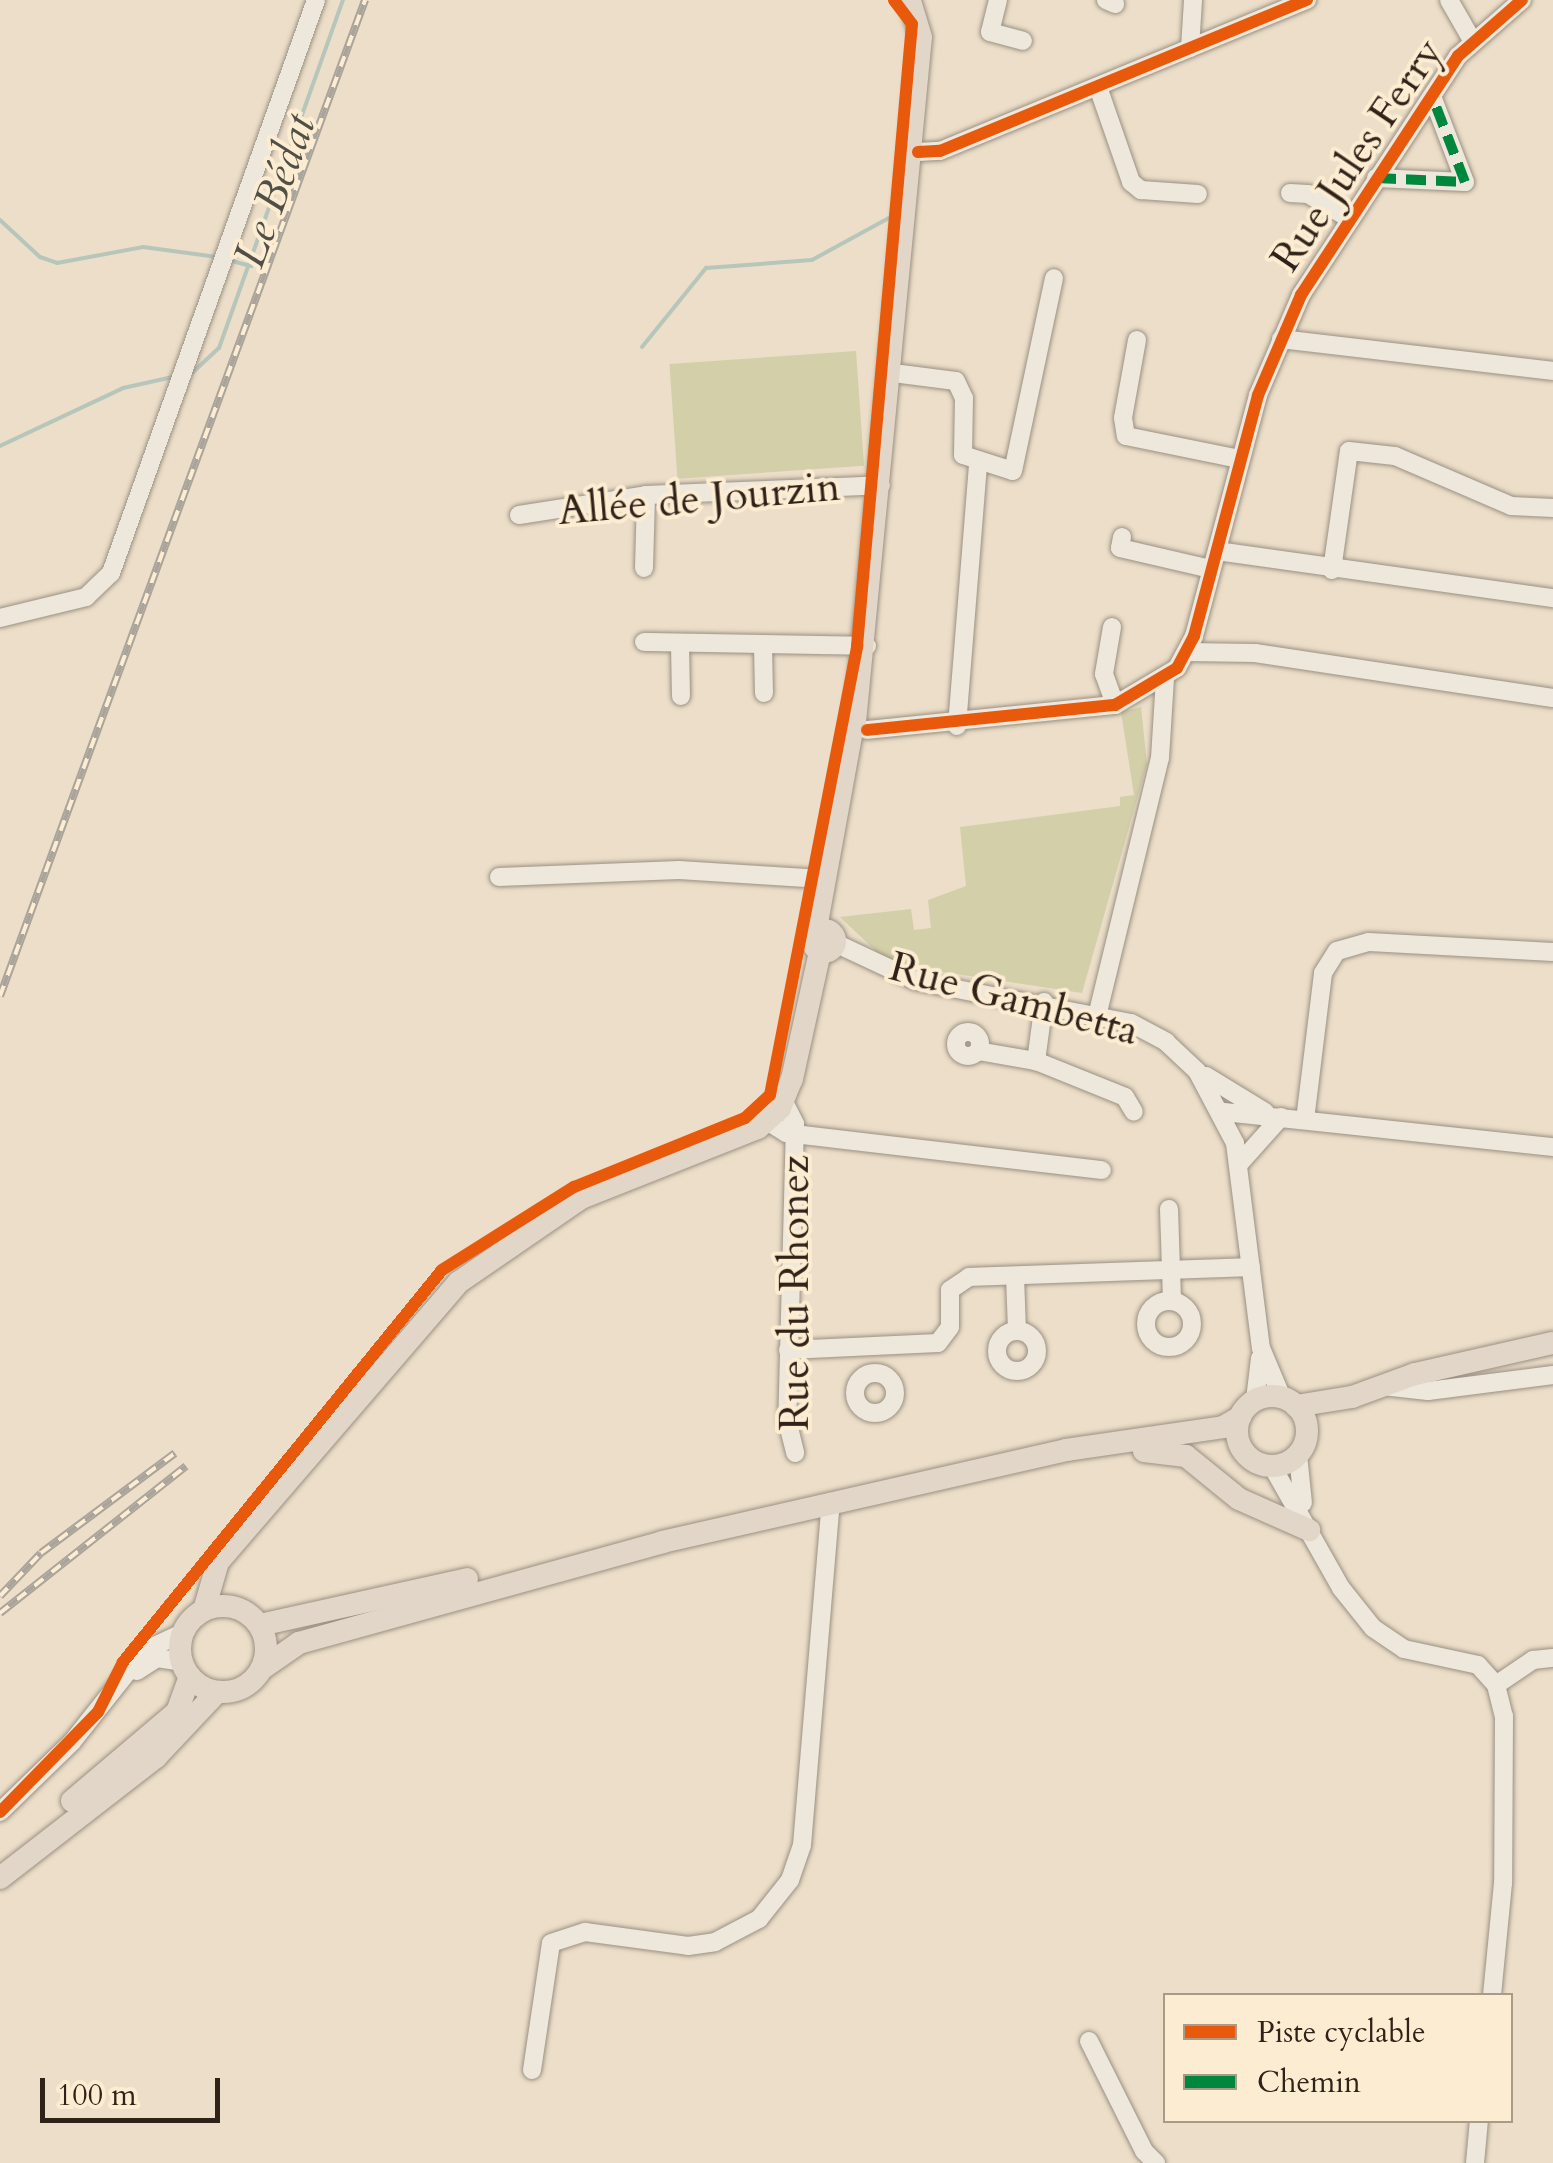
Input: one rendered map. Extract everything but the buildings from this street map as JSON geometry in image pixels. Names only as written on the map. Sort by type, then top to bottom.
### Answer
[{"type":"main road","points":[[0,1862],[178,1712],[186,1670],[182,1633],[204,1610],[212,1572],[409,1334],[476,1268],[580,1198],[767,1121],[783,1100],[826,941],[826,906],[860,730],[902,374],[932,0],[911,0],[922,29],[860,730],[822,879],[826,941]]},
{"type":"main road","points":[[260,1625],[662,1542],[1066,1450],[1182,1435],[1248,1409],[1352,1397],[1553,1343]]},
{"type":"main road","points":[[1182,1435],[1241,1448],[1272,1466],[1303,1445],[1352,1397]]},
{"type":"main road","points":[[1289,1402],[1303,1445]]},
{"type":"main road","points":[[1241,1448],[1248,1409]]},
{"type":"main road","points":[[1066,1450],[1171,1450],[1201,1465],[1239,1499],[1307,1524]]},
{"type":"main road","points":[[0,1878],[156,1757],[217,1692],[244,1687],[282,1650],[662,1542]]},
{"type":"main road","points":[[230,1552],[223,1575],[234,1606],[260,1625],[267,1646],[263,1668]]},
{"type":"main road","points":[[204,1610],[234,1606]]},
{"type":"main road","points":[[186,1670],[217,1692]]},
{"type":"street","points":[[0,618],[86,598],[112,573],[316,0]]},
{"type":"street","points":[[998,0],[990,32],[1023,41]]},
{"type":"street","points":[[1190,48],[1192,0]]},
{"type":"street","points":[[918,152],[940,151],[1308,0]]},
{"type":"street","points":[[1449,0],[1472,40]]},
{"type":"street","name":"Rue Jules Ferry","points":[[1188,652],[1240,460],[1281,339],[1350,219],[1432,96],[1472,40],[1522,0]]},
{"type":"street","points":[[1098,87],[1131,182],[1141,190],[1198,194]]},
{"type":"street","points":[[1376,178],[1465,182],[1432,96]]},
{"type":"street","points":[[1290,193],[1308,194],[1350,219]]},
{"type":"street","points":[[902,374],[956,382],[963,389],[962,455],[978,464],[1013,471],[1054,278]]},
{"type":"street","points":[[1281,339],[1553,371]]},
{"type":"street","points":[[1138,340],[1122,418],[1126,436],[1240,460]]},
{"type":"street","points":[[1332,570],[1349,451],[1395,456],[1510,506],[1553,508]]},
{"type":"street","points":[[956,726],[978,464]]},
{"type":"street","name":"Allée de Jourzin","points":[[518,515],[646,495],[880,485]]},
{"type":"street","points":[[644,568],[646,495]]},
{"type":"street","points":[[1122,537],[1120,548],[1553,598]]},
{"type":"street","points":[[1112,627],[1104,674],[1116,706]]},
{"type":"street","points":[[644,642],[680,646],[867,646]]},
{"type":"street","points":[[680,646],[681,696]]},
{"type":"street","points":[[763,646],[764,693]]},
{"type":"street","points":[[860,730],[956,726],[1116,706],[1164,679],[1188,652],[1255,653],[1553,698]]},
{"type":"street","points":[[1098,1012],[1160,758],[1164,679]]},
{"type":"street","points":[[500,877],[679,870],[822,879]]},
{"type":"street","name":"Rue Gambetta","points":[[826,941],[916,981],[1098,1012],[1166,1042],[1197,1071],[1224,1112],[1239,1164],[1261,1348],[1248,1409]]},
{"type":"street","points":[[1305,1120],[1323,974],[1337,951],[1369,942],[1553,952]]},
{"type":"street","points":[[1036,1061],[1044,1002]]},
{"type":"street","points":[[978,1051],[1036,1061],[1125,1097],[1134,1112]]},
{"type":"street","points":[[1197,1071],[1276,1117]]},
{"type":"street","name":"Rue du Rhonez","points":[[783,1100],[794,1114],[787,1420],[796,1453]]},
{"type":"street","points":[[1224,1112],[1553,1147]]},
{"type":"street","points":[[1239,1164],[1276,1117]]},
{"type":"street","points":[[767,1121],[794,1134],[1102,1170]]},
{"type":"street","points":[[1169,1209],[1172,1301]]},
{"type":"street","points":[[788,1350],[938,1343],[950,1327],[954,1284],[1014,1276],[1252,1267]]},
{"type":"street","points":[[1014,1276],[1017,1331]]},
{"type":"street","points":[[869,1348],[870,1373]]},
{"type":"street","name":"Rue Gambetta","points":[[1261,1348],[1289,1402]]},
{"type":"street","points":[[1383,1386],[1428,1391],[1553,1375]]},
{"type":"street","points":[[1303,1445],[1307,1524]]},
{"type":"street","points":[[1272,1466],[1373,1628],[1404,1649],[1478,1665],[1496,1685],[1504,1716],[1502,1883],[1492,1993]]},
{"type":"street","points":[[532,2070],[551,1943],[585,1932],[688,1946],[715,1942],[759,1919],[790,1880],[802,1846],[830,1502]]},
{"type":"street","points":[[111,1695],[144,1651],[182,1633]]},
{"type":"street","points":[[1496,1685],[1533,1660],[1553,1658]]},
{"type":"street","points":[[0,1812],[148,1661],[186,1670]]},
{"type":"street","points":[[1089,2041],[1144,2151],[1156,2163]]},
{"type":"street","points":[[1475,2163],[1479,2123]]},
{"type":"shaded area","points":[[856,351],[864,466],[677,479],[669,364]]},
{"type":"shaded area","points":[[1141,707],[1147,764],[1082,993],[910,967],[880,955],[840,917],[911,909],[914,930],[931,928],[928,900],[966,886],[960,827],[1120,806],[1120,797],[1134,795],[1121,712]]},
{"type":"waterway","name":"Le Bédat","points":[[192,373],[219,348],[343,0]]},
{"type":"waterway","points":[[642,347],[706,268],[812,260],[896,214]]},
{"type":"waterway","points":[[0,220],[40,257],[57,263],[143,247],[217,257]]},
{"type":"waterway","points":[[232,261],[251,266]]},
{"type":"waterway","name":"Le Bédat","points":[[0,446],[123,388],[173,377]]},
{"type":"railway","points":[[0,996],[365,0]]},
{"type":"railway","points":[[0,1596],[41,1553],[175,1453]]},
{"type":"railway","points":[[0,1613],[186,1466]]},
{"type":"marked path","points":[[1376,178],[1465,182],[1432,96]]},
{"type":"cycle path","points":[[0,1812],[98,1712],[123,1662],[442,1270],[574,1187],[745,1118],[770,1095],[857,646],[912,24],[894,0]]},
{"type":"cycle path","points":[[918,152],[940,151],[1307,0]]},
{"type":"cycle path","points":[[867,730],[1115,705],[1177,668],[1194,636],[1258,395],[1301,295],[1458,56],[1522,0]]}]
